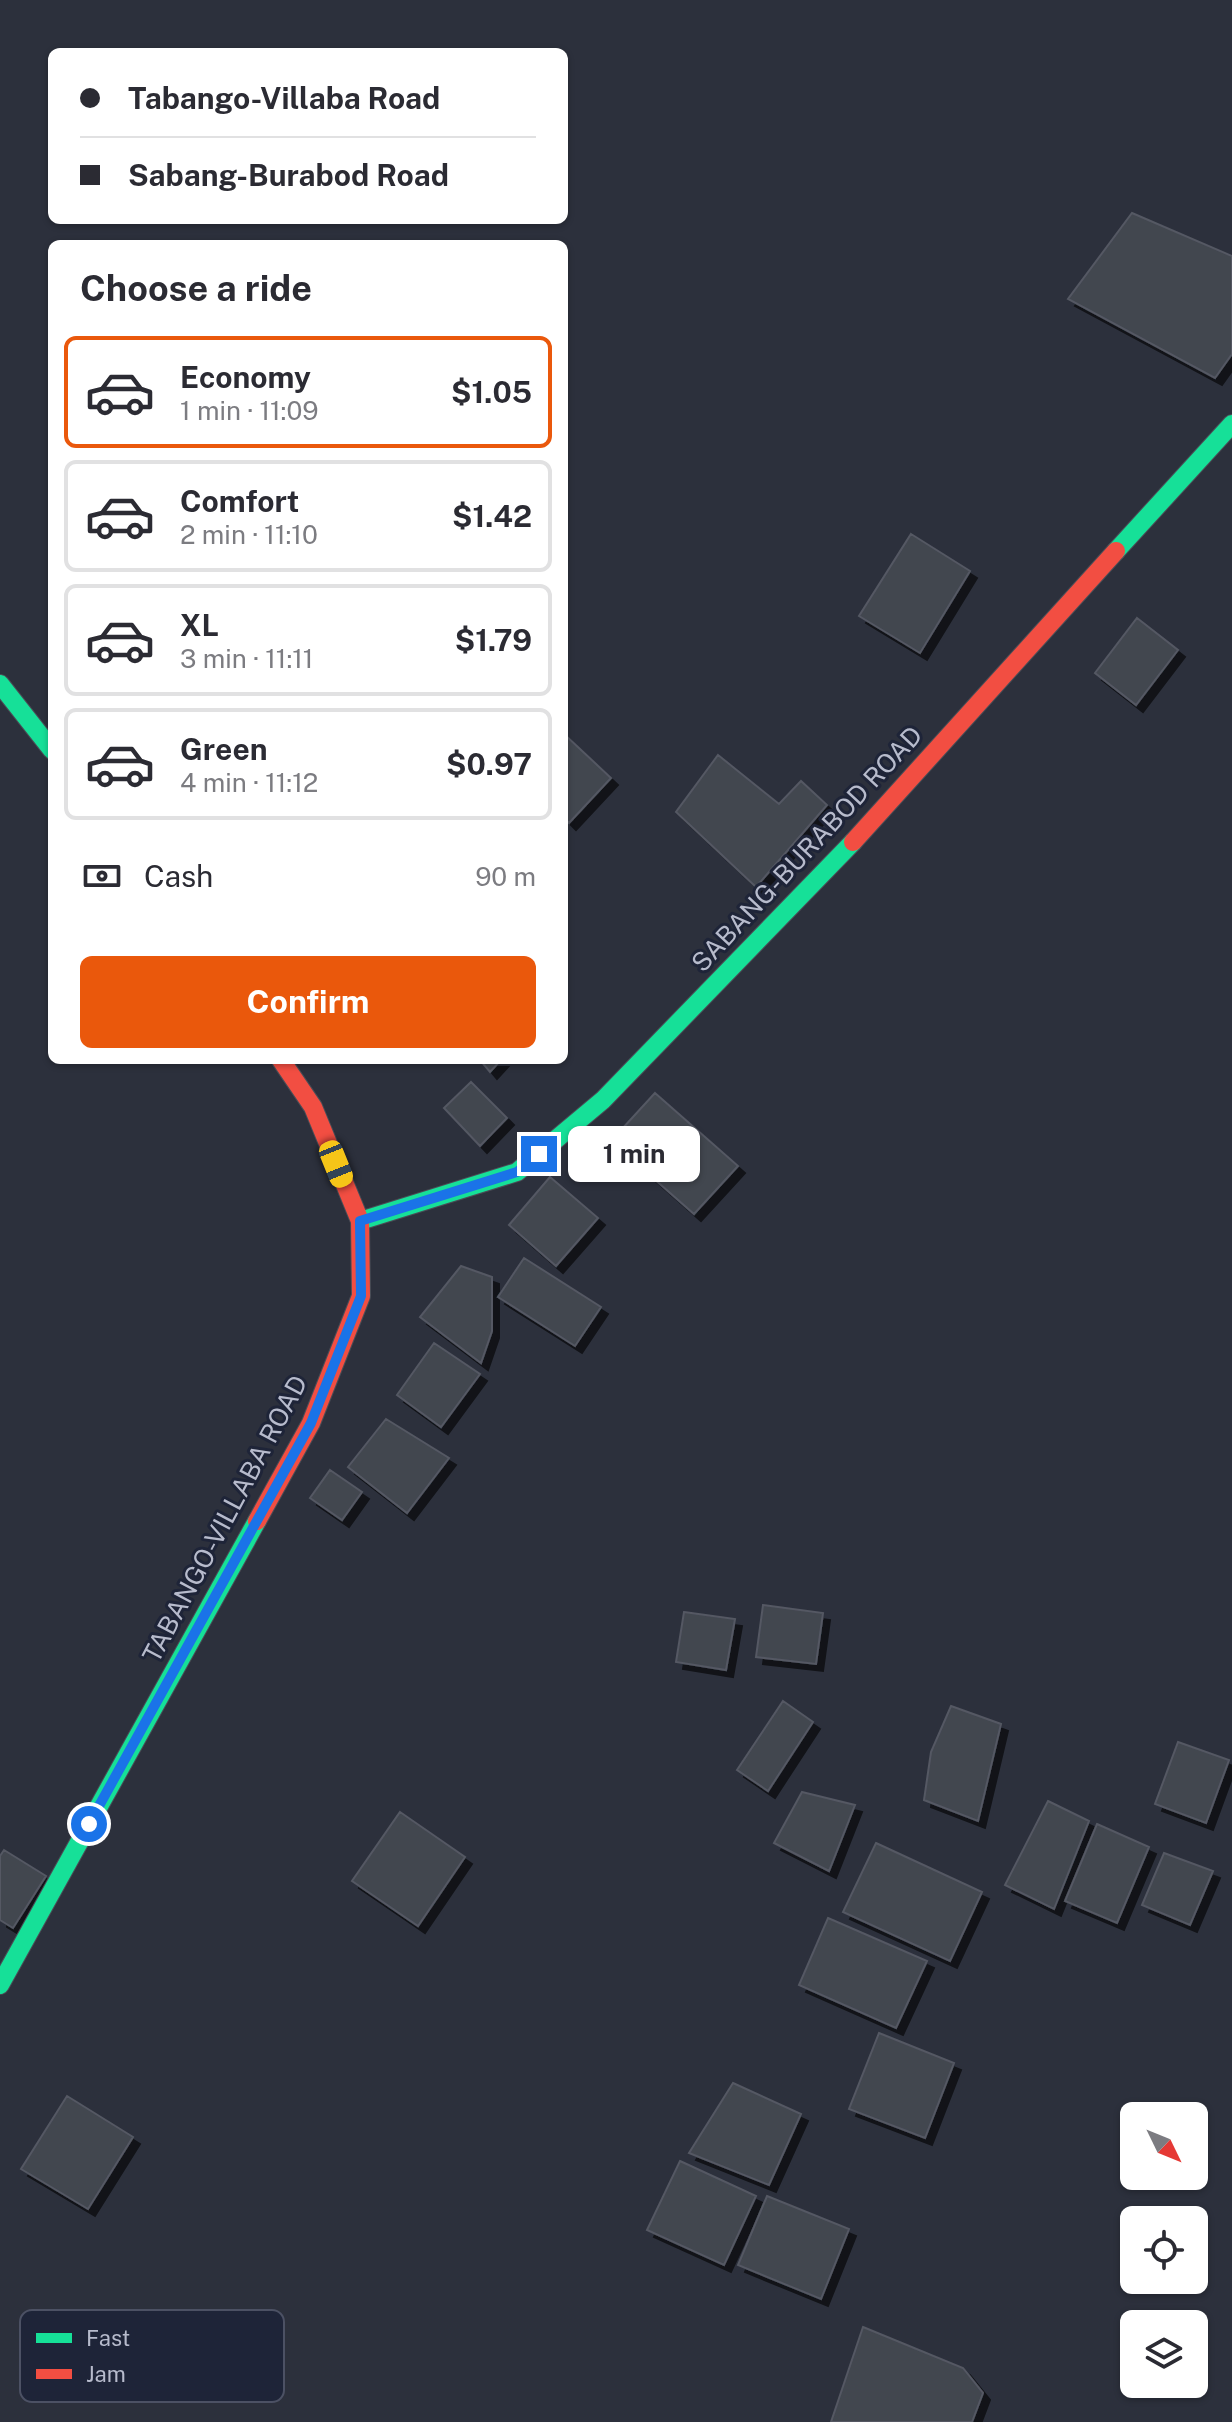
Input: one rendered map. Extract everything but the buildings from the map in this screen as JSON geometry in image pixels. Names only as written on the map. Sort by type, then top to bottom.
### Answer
[{"type":"street","name":"SABANG-BURABOD ROAD","points":[[360,1221],[517,1172],[603,1100],[845,850],[1232,424]]},
{"type":"street","points":[[0,684],[48,745]]},
{"type":"street","name":"TABANGO-VILLABA ROAD","points":[[0,1985],[311,1423],[361,1296],[360,1221],[313,1107],[284,1064]]},
{"type":"traffic: fast","points":[[1116,551],[1232,424]]},
{"type":"traffic: fast","points":[[0,684],[48,745]]},
{"type":"traffic: fast","points":[[360,1221],[517,1172],[603,1100],[853,842]]},
{"type":"traffic: fast","points":[[0,1985],[257,1521]]},
{"type":"traffic: jam","points":[[853,842],[1116,551]]},
{"type":"traffic: jam","points":[[257,1521],[311,1423],[361,1296],[360,1221],[313,1107],[284,1064]]},
{"type":"route","points":[[89,1824],[311,1423],[361,1296],[360,1221],[517,1172],[539,1154]]}]
